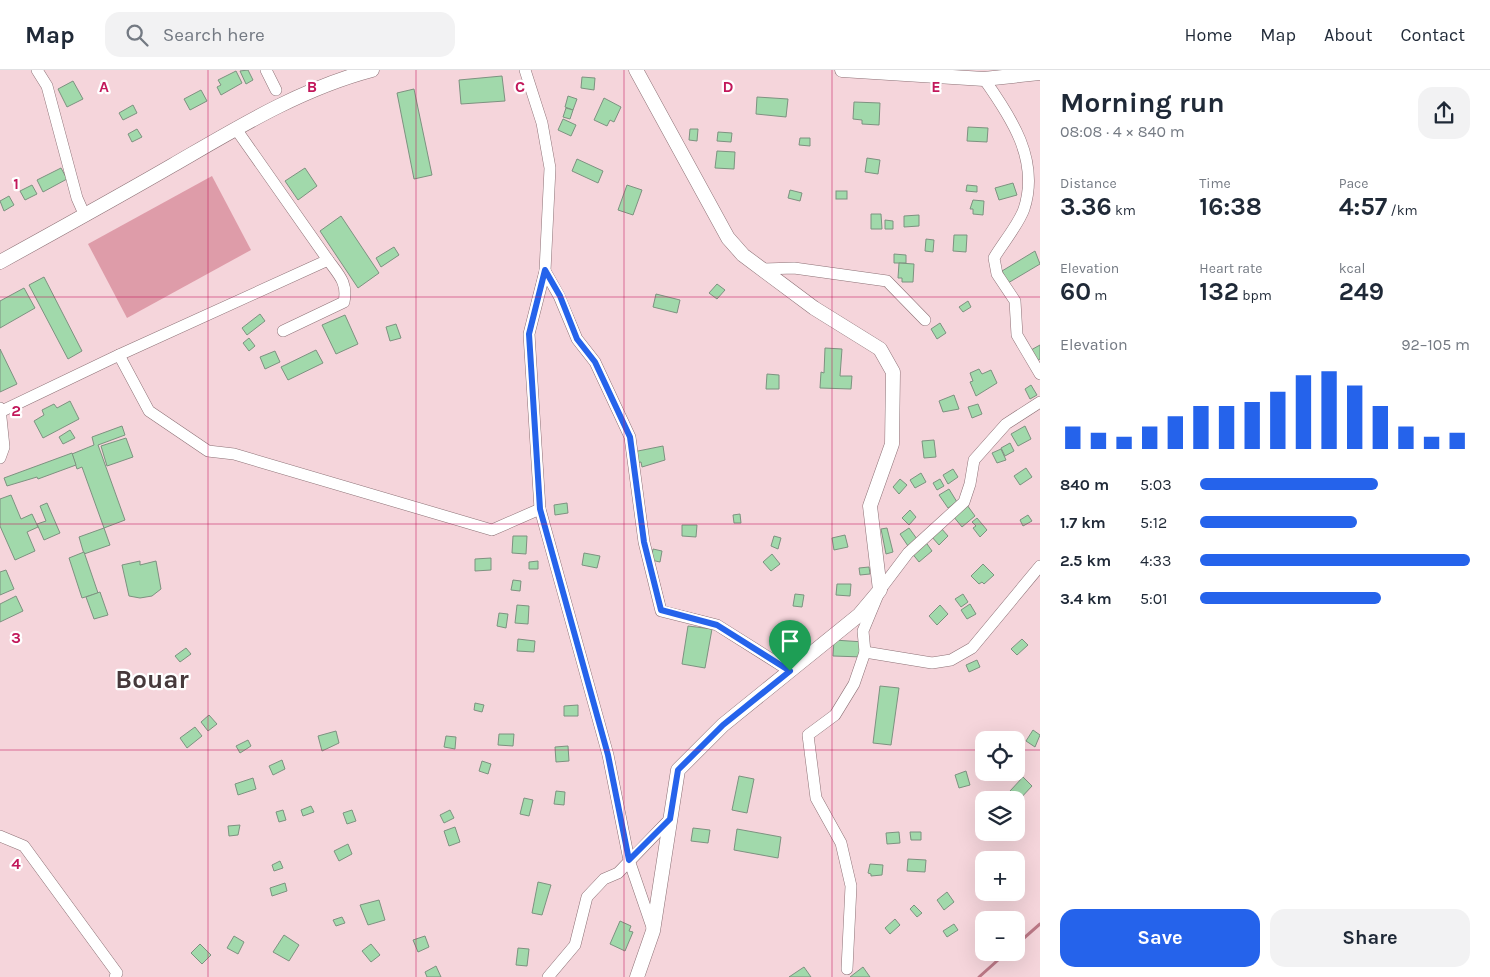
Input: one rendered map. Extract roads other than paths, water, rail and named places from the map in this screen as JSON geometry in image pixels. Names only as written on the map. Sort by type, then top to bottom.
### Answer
[{"type":"street","points":[[37,70],[47,86],[77,198],[85,216]]},
{"type":"street","points":[[266,70],[276,90]]},
{"type":"street","points":[[0,262],[85,216],[236,129],[307,92],[345,77],[372,70]]},
{"type":"street","points":[[525,70],[542,123],[550,168],[545,270],[529,334],[540,509],[608,755],[629,860],[653,931]]},
{"type":"street","points":[[636,70],[728,238],[743,255],[814,308],[880,349],[893,372],[892,444],[870,506],[880,590],[863,631],[865,652],[854,684],[835,714],[808,734],[816,798],[841,843],[851,886],[847,968]]},
{"type":"street","points":[[842,70],[984,79],[1040,73]]},
{"type":"street","points":[[984,79],[1012,120],[1026,153],[1029,180],[1024,210],[994,258],[997,274],[1015,301],[1017,335],[1040,374]]},
{"type":"street","points":[[236,129],[342,278],[347,290],[344,302],[283,331]]},
{"type":"street","points":[[0,458],[4,446],[1,410],[328,260]]},
{"type":"street","points":[[764,269],[794,268],[887,281],[925,320]]},
{"type":"street","points":[[545,270],[560,296],[577,339],[595,362],[630,437],[644,542],[661,610],[717,625],[790,671]]},
{"type":"street","points":[[119,355],[149,411],[208,451],[234,454],[492,530],[540,509]]},
{"type":"street","points":[[637,977],[653,931],[678,770],[723,725],[858,615],[908,553],[964,502],[970,484],[974,460],[1006,424],[1040,402]]},
{"type":"street","points":[[865,652],[932,663],[951,660],[972,648],[1040,566]]},
{"type":"street","points":[[548,977],[575,945],[587,897],[604,879],[618,872],[670,819]]},
{"type":"street","points":[[0,836],[24,846],[116,973],[116,977]]},
{"type":"waterway","points":[[1025,937],[1040,924]]},
{"type":"waterway","points":[[979,977],[997,961]]},
{"type":"district","name":"Bouar","points":[[152,679]]}]
